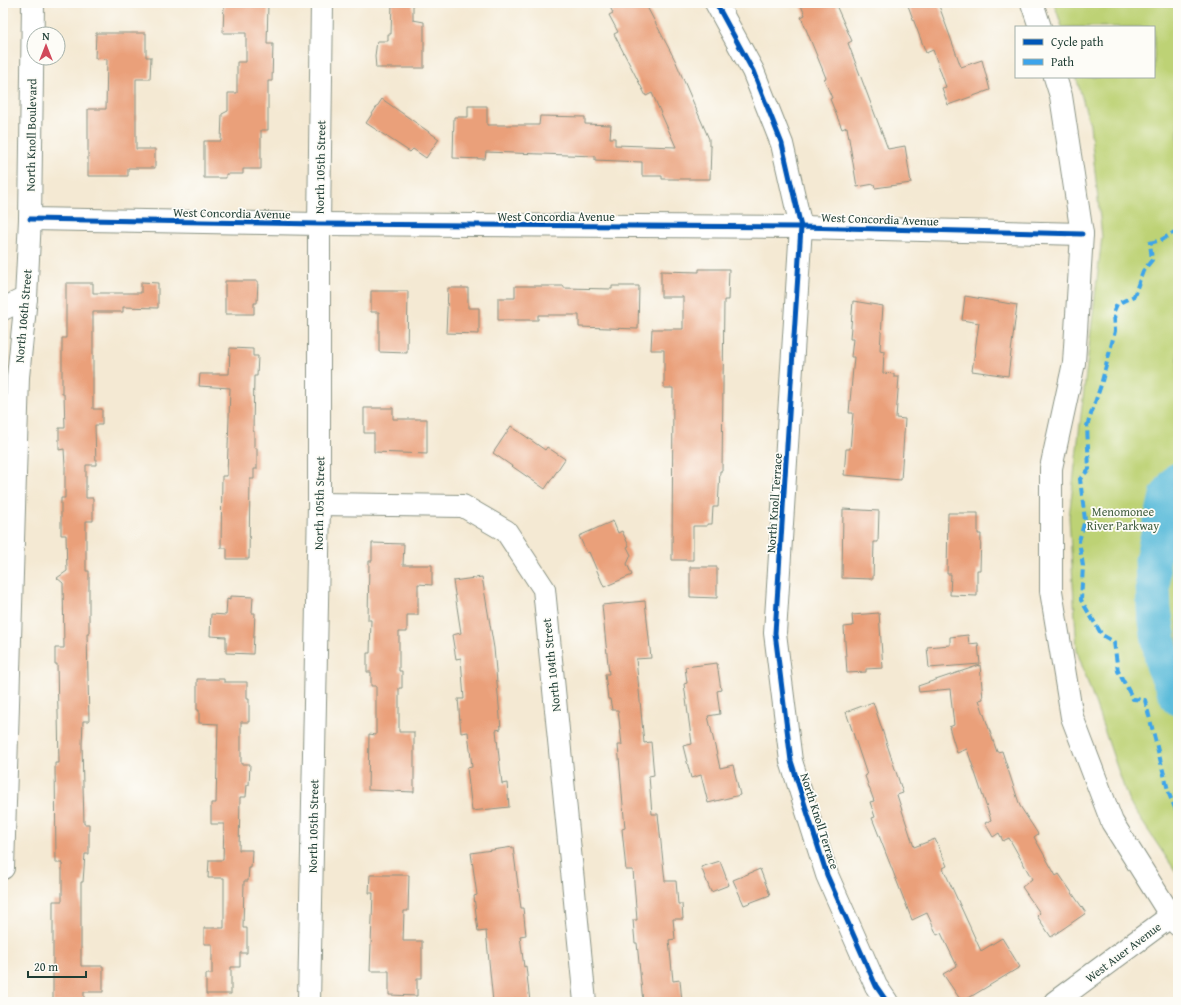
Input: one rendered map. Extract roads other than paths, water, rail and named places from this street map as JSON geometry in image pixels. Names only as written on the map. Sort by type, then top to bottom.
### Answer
[{"type":"street","name":"North Knoll Boulevard","points":[[30,219],[33,3]]},
{"type":"street","name":"North 105th Street","points":[[309,1002],[319,504],[319,224],[322,3]]},
{"type":"street","name":"North Knoll Terrace","points":[[716,3],[754,71],[782,144],[802,227],[775,633],[791,761],[827,875],[876,986],[888,1002]]},
{"type":"street","points":[[1032,3],[1040,26]]},
{"type":"street","points":[[1055,78],[1061,96],[1082,234],[1074,363],[1051,468],[1051,591],[1072,717],[1112,822],[1174,921]]},
{"type":"street","name":"West Concordia Avenue","points":[[30,219],[319,224],[802,227],[1082,234]]},
{"type":"street","name":"North 106th Street","points":[[3,868],[10,379],[26,298],[30,219]]},
{"type":"street","points":[[3,309],[26,298]]},
{"type":"street","name":"North 104th Street","points":[[319,504],[463,506],[506,531],[544,589],[585,1002]]},
{"type":"street","name":"West Auer Avenue","points":[[1055,1002],[1174,921]]},
{"type":"waterway","points":[[1178,480],[1167,496],[1152,560],[1154,609],[1163,665],[1178,698]]},
{"type":"park label","name":"Menomonee River Parkway","points":[[1123,518]]}]
